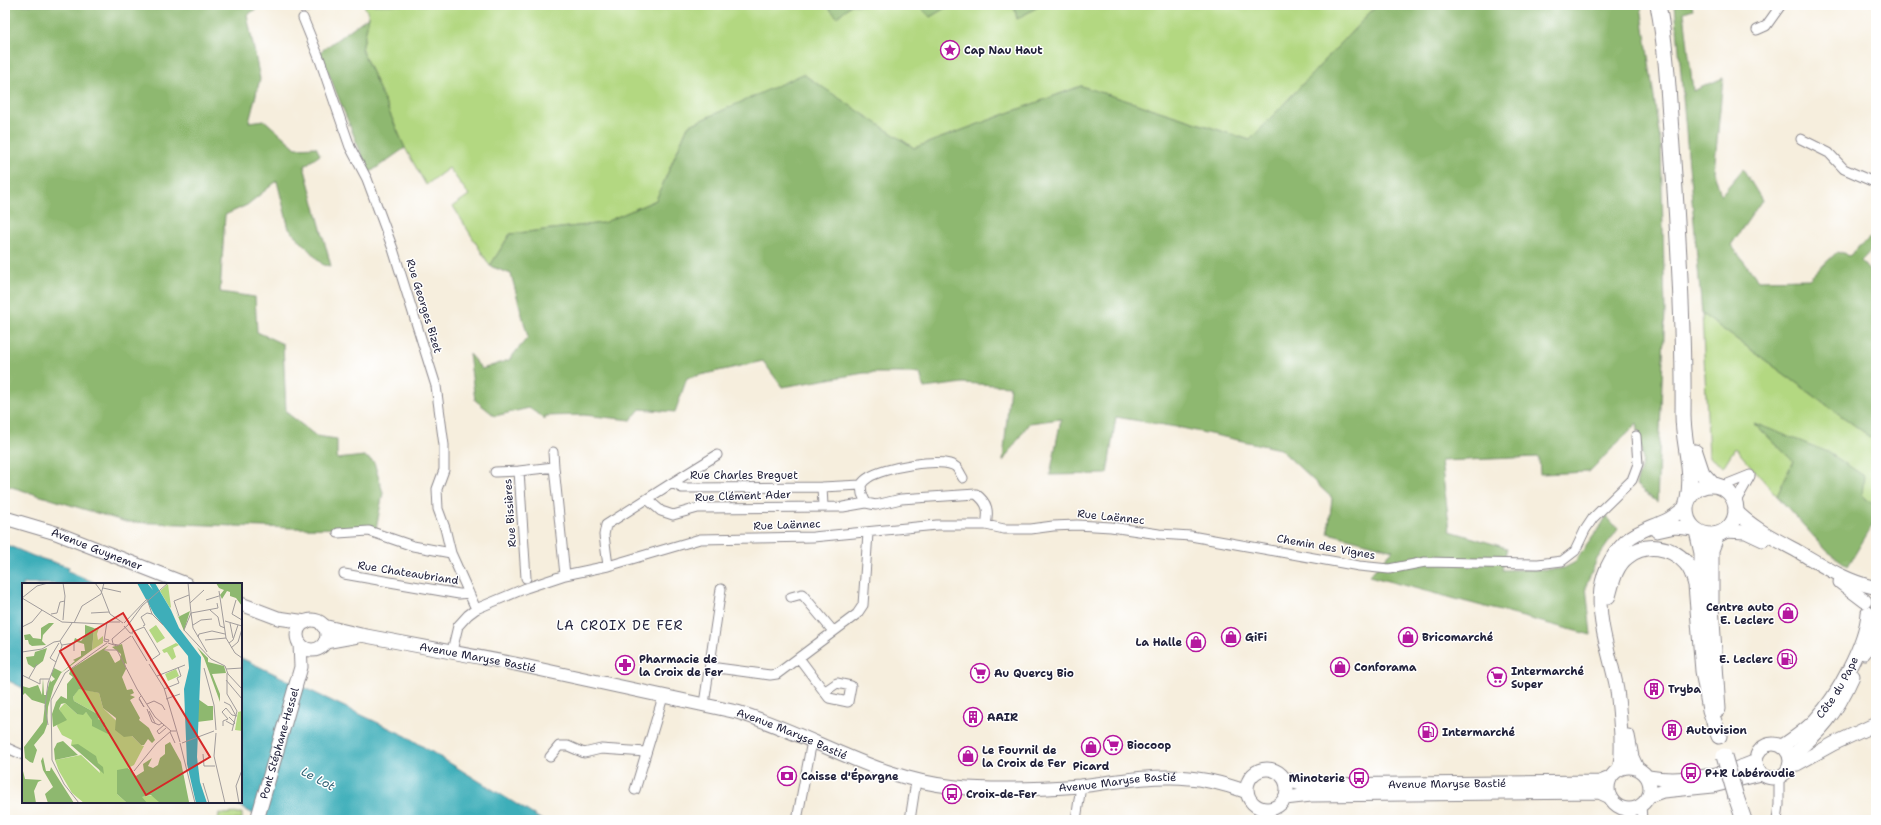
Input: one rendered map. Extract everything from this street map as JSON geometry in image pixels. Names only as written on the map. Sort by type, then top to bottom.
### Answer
[{"type":"main road","points":[[1658,5],[1666,71],[1680,270],[1684,380],[1683,417],[1691,486],[1687,503],[1689,523],[1696,530],[1709,536],[1721,532]]},
{"type":"main road","points":[[1680,270],[1689,347],[1689,414],[1692,441],[1702,473],[1730,495],[1735,506],[1734,518],[1721,532],[1711,550],[1711,607],[1719,736]]},
{"type":"main road","points":[[1687,503],[1700,488],[1717,486]]},
{"type":"main road","points":[[1696,530],[1702,553],[1702,608],[1707,672],[1712,708],[1724,756],[1744,820]]},
{"type":"main road","points":[[1608,596],[1616,570],[1627,556],[1639,550],[1660,547],[1669,550],[1686,563],[1692,572],[1696,585],[1703,671],[1710,710],[1719,736]]},
{"type":"street","points":[[1757,30],[1766,26],[1781,5]]},
{"type":"street","name":"Rue Georges Bizet","points":[[303,18],[320,60],[350,147],[367,179],[393,249],[436,386],[444,445],[444,470],[437,489],[437,499],[451,553],[476,609]]},
{"type":"street","points":[[1801,139],[1829,153],[1844,168],[1876,182]]},
{"type":"street","name":"Chemin des Vignes","points":[[1159,534],[1191,536],[1359,566],[1389,569],[1425,562],[1538,564],[1562,561],[1575,551],[1585,530],[1593,518],[1632,480],[1638,464],[1636,436]]},
{"type":"street","points":[[553,452],[566,575]]},
{"type":"street","points":[[608,566],[604,535],[606,525],[717,455]]},
{"type":"street","points":[[866,503],[862,494],[862,485],[868,477],[883,471],[916,464],[944,463],[956,467],[963,478]]},
{"type":"street","name":"Rue Bissières","points":[[526,578],[519,470],[554,467]]},
{"type":"street","points":[[496,472],[519,470]]},
{"type":"street","points":[[1717,486],[1735,483],[1750,475],[1735,506],[1753,525],[1847,579],[1875,587]]},
{"type":"street","name":"Rue Charles Breguet","points":[[672,483],[682,488],[822,487],[862,485]]},
{"type":"street","points":[[822,487],[822,506]]},
{"type":"street","name":"Rue Clément Ader","points":[[647,499],[661,512],[673,515],[698,508],[843,507],[866,503],[876,504],[900,499],[976,494],[983,499],[988,507],[986,525]]},
{"type":"street","points":[[1687,503],[1669,519],[1640,531],[1627,540],[1613,556],[1603,575],[1600,590],[1599,610],[1620,707],[1622,758],[1608,784],[1610,798],[1618,806],[1624,808],[1636,808],[1663,791],[1707,787],[1761,774]]},
{"type":"street","name":"Avenue Guynemer","points":[[5,518],[56,532],[131,564],[183,583]]},
{"type":"street","name":"Rue Laënnec","points":[[452,652],[458,626],[468,614],[476,609],[526,588],[566,575],[608,566],[700,539],[813,537],[868,533],[937,524],[986,525],[1004,529],[1031,529],[1077,525],[1111,527],[1159,534]]},
{"type":"street","points":[[1642,820],[1650,783],[1648,777],[1637,768],[1630,747],[1628,706],[1610,629],[1608,596],[1611,580],[1616,566],[1624,553],[1635,542],[1648,534],[1662,529],[1675,527],[1696,530]]},
{"type":"street","points":[[338,533],[369,531],[413,546],[451,553]]},
{"type":"street","points":[[1721,532],[1746,532],[1757,536],[1844,584],[1870,611]]},
{"type":"street","points":[[710,668],[770,675],[777,674],[857,614],[863,604],[868,533]]},
{"type":"street","name":"Rue Chateaubriand","points":[[344,574],[460,594],[469,593]]},
{"type":"street","points":[[1870,611],[1866,595],[1875,587]]},
{"type":"street","points":[[704,704],[721,589]]},
{"type":"street","points":[[791,597],[802,594],[833,631]]},
{"type":"street","points":[[242,604],[278,618],[317,622],[323,626],[326,634],[325,642],[318,649],[303,652]]},
{"type":"street","name":"Côte du Pape","points":[[1782,746],[1816,719],[1829,702],[1841,683],[1860,646],[1870,611]]},
{"type":"street","points":[[278,618],[303,652]]},
{"type":"street","points":[[303,652],[299,628],[306,622]]},
{"type":"street","name":"Avenue Maryse Bastié","points":[[323,626],[663,697],[704,704],[760,719],[876,769],[916,782],[986,790],[1081,786],[1172,776],[1248,786]]},
{"type":"street","name":"Côte du Pape","points":[[1790,761],[1826,725],[1834,713],[1845,695],[1866,648],[1876,631]]},
{"type":"street","name":"Avenue Maryse Bastié","points":[[325,642],[361,635]]},
{"type":"street","name":"Pont Stéphane-Hessel","points":[[257,820],[303,652]]},
{"type":"street","points":[[798,658],[824,692]]},
{"type":"street","points":[[635,790],[663,697]]},
{"type":"street","points":[[1790,761],[1797,764],[1833,744],[1876,724]]},
{"type":"street","points":[[797,820],[812,741]]},
{"type":"street","points":[[1776,744],[1786,749],[1790,761],[1784,775],[1779,778],[1770,779],[1761,774],[1758,770],[1756,761],[1757,755],[1764,746],[1776,744]]},
{"type":"street","points":[[550,757],[559,746],[568,746],[584,753],[601,749],[646,752]]},
{"type":"street","points":[[5,747],[22,755]]},
{"type":"street","points":[[1648,777],[1674,778],[1699,776],[1737,769],[1756,761]]},
{"type":"street","points":[[1615,773],[1625,767],[1637,768]]},
{"type":"street","name":"Avenue Maryse Bastié","points":[[1610,798],[1599,792],[1311,795],[1285,798],[1279,806],[1269,814],[1255,805],[1248,786],[1254,774],[1265,769],[1275,770],[1285,779],[1295,784],[1312,785],[1600,782],[1615,773]]},
{"type":"street","points":[[1777,820],[1779,805],[1779,778]]},
{"type":"street","points":[[1285,779],[1287,788],[1285,798]]},
{"type":"street","points":[[910,820],[916,782]]},
{"type":"street","points":[[1076,820],[1081,786]]},
{"type":"street","points":[[1624,808],[1634,820]]},
{"type":"green space","points":[[5,5],[271,5],[261,6],[247,15],[260,79],[249,122],[264,120],[296,148],[316,147],[320,155],[304,166],[331,266],[323,265],[289,229],[277,181],[247,205],[225,215],[220,292],[255,297],[257,332],[283,344],[286,412],[316,436],[337,439],[337,459],[364,456],[374,462],[383,493],[376,529],[291,528],[126,522],[5,485]]},
{"type":"green space","points":[[290,5],[321,5],[308,13]]},
{"type":"green space","points":[[364,5],[826,5],[837,17],[851,5],[918,5],[930,17],[950,5],[1014,5],[1017,19],[1041,5],[1377,5],[1250,140],[1081,86],[914,148],[803,75],[688,126],[656,200],[603,223],[510,234],[490,266],[453,206],[469,195],[449,168],[426,185],[405,148],[362,50],[369,16]]},
{"type":"green space","points":[[826,5],[851,5],[837,17]]},
{"type":"green space","points":[[918,5],[950,5],[930,17]]},
{"type":"green space","points":[[1014,5],[1041,5],[1017,19]]},
{"type":"green space","points":[[1377,5],[1641,6],[1661,147],[1665,311],[1657,502],[1636,485],[1643,461],[1637,423],[1589,472],[1540,474],[1539,457],[1441,461],[1450,531],[1507,548],[1502,570],[1562,569],[1574,563],[1607,517],[1618,529],[1597,559],[1586,586],[1591,635],[1369,576],[1393,550],[1328,533],[1332,498],[1280,449],[1182,428],[1116,417],[1107,474],[1050,475],[1061,419],[1029,423],[1003,461],[1010,386],[963,383],[924,388],[920,373],[864,373],[782,387],[763,361],[687,378],[675,412],[640,409],[631,420],[584,415],[545,416],[545,419],[529,408],[495,416],[475,400],[469,354],[482,369],[509,360],[528,337],[511,274],[490,266],[510,234],[603,223],[656,200],[688,126],[803,74],[914,148],[1081,86],[1250,140]]},
{"type":"green space","points":[[1675,5],[1692,5],[1693,9],[1684,12],[1693,91],[1723,78],[1714,172],[1721,195],[1743,169],[1762,200],[1731,245],[1758,280],[1809,279],[1837,252],[1849,256],[1876,231],[1876,248],[1873,248],[1861,261],[1876,279],[1876,441],[1702,314]]},
{"type":"green space","points":[[369,16],[362,50],[405,148],[369,173],[320,52]]},
{"type":"green space","points":[[1702,314],[1876,441],[1876,507],[1862,495],[1755,424],[1793,461],[1777,496],[1735,448],[1723,467],[1709,457]]},
{"type":"green space","points":[[1754,423],[1828,452],[1864,476],[1862,495],[1876,507],[1876,519],[1848,566],[1827,551],[1777,496],[1793,461]]},
{"type":"green space","points":[[242,813],[242,820],[218,820],[219,814]]},
{"type":"water","points":[[5,544],[33,556],[69,567],[68,571],[96,583],[22,583],[22,688],[5,679]]},
{"type":"water","name":"Le Lot","points":[[242,658],[406,736],[542,820],[263,820],[235,803],[242,803]]},
{"type":"place","name":"Cap Nau Haut","points":[[950,50]]},
{"type":"place","name":"Centre auto E. Leclerc","points":[[1788,613]]},
{"type":"place","name":"GiFi","points":[[1231,637]]},
{"type":"place","name":"Bricomarché","points":[[1408,637]]},
{"type":"place","name":"La Halle","points":[[1196,642]]},
{"type":"place","name":"E. Leclerc","points":[[1787,659]]},
{"type":"place","name":"Pharmacie de la Croix de Fer","points":[[625,665]]},
{"type":"place","name":"Conforama","points":[[1340,667]]},
{"type":"place","name":"Au Quercy Bio","points":[[980,673]]},
{"type":"place","name":"Intermarché Super","points":[[1497,677]]},
{"type":"place","name":"Tryba","points":[[1654,689]]},
{"type":"place","name":"AAIR","points":[[973,717]]},
{"type":"place","name":"Autovision","points":[[1672,730]]},
{"type":"place","name":"Intermarché","points":[[1428,732]]},
{"type":"place","name":"Biocoop","points":[[1113,745]]},
{"type":"place","name":"Picard","points":[[1091,747]]},
{"type":"place","name":"Le Fournil de la Croix de Fer","points":[[968,756]]},
{"type":"place","name":"P+R Labéraudie","points":[[1691,773]]},
{"type":"place","name":"Caisse d'Épargne","points":[[787,776]]},
{"type":"place","name":"Minoterie","points":[[1359,778]]},
{"type":"place","name":"Croix-de-Fer","points":[[952,794]]},
{"type":"district","name":"LA CROIX DE FER","points":[[620,625]]}]
